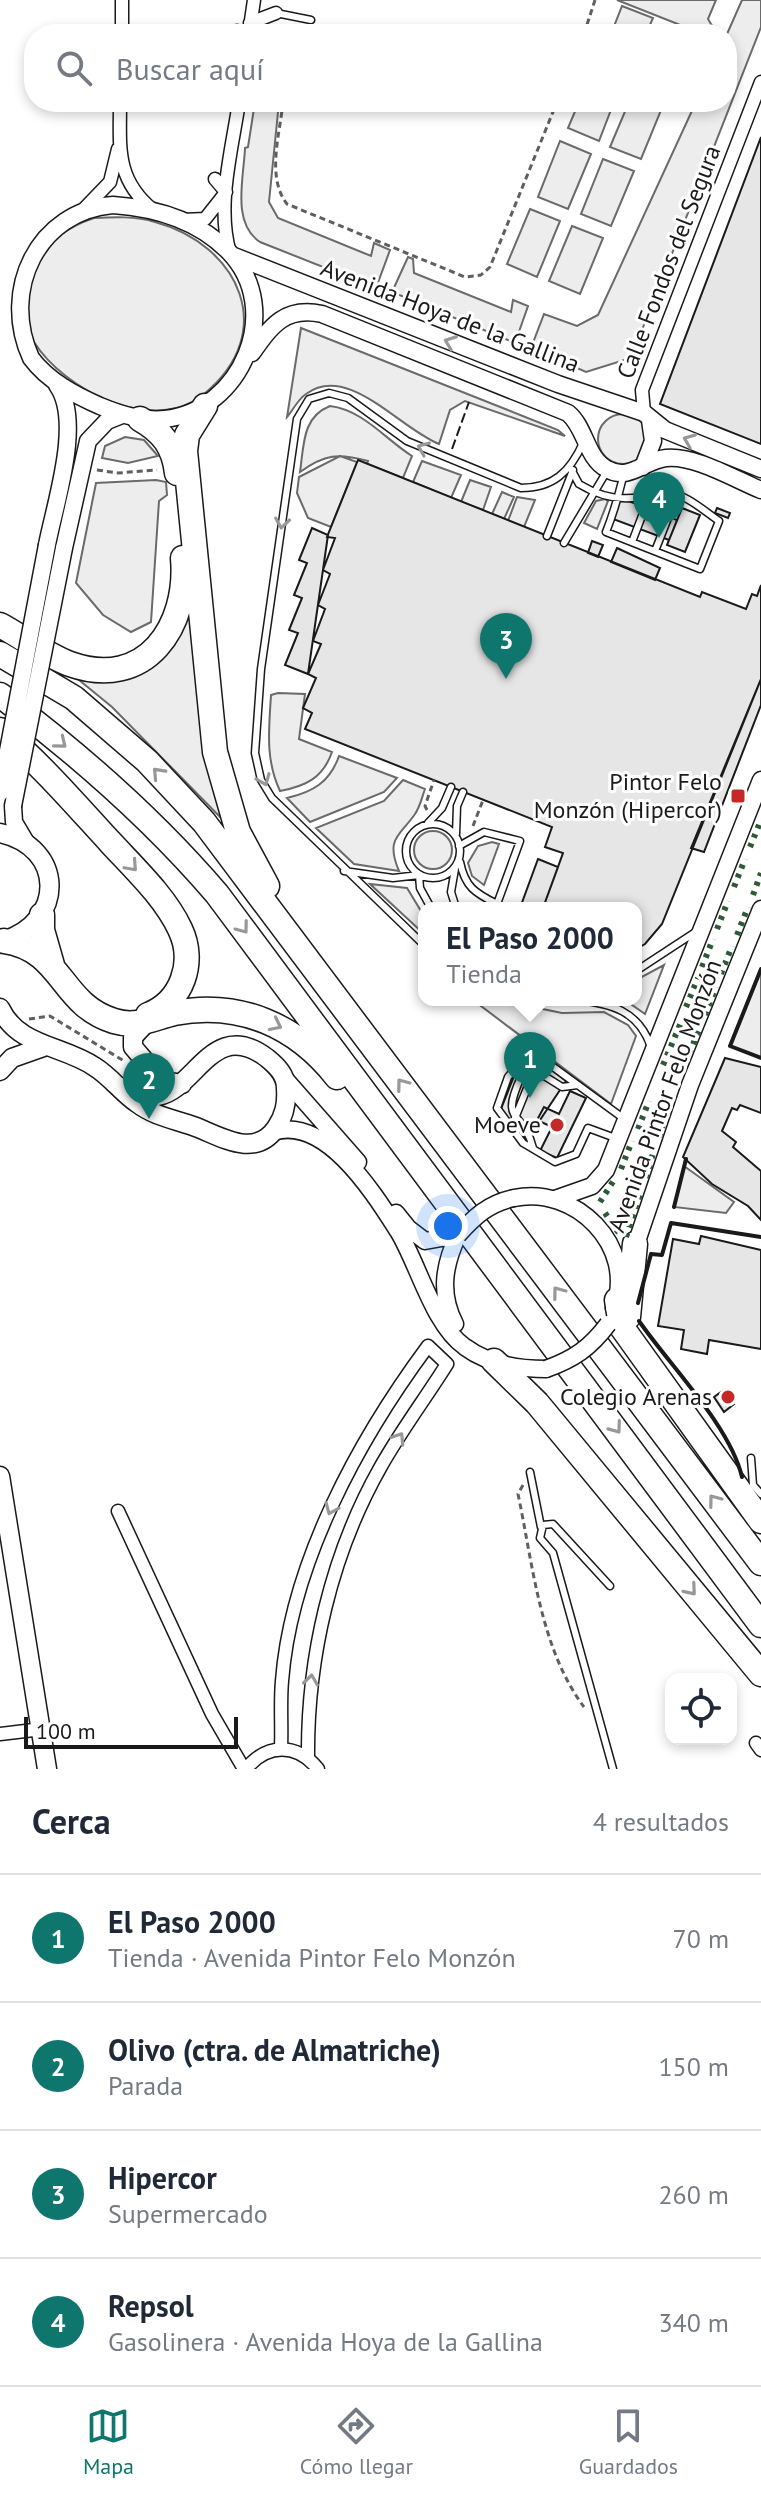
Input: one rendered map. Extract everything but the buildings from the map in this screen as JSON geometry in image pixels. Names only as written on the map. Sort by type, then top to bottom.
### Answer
[{"type":"highway","points":[[205,406],[187,435],[185,451],[215,752],[222,785],[238,832],[272,897],[380,1054]]},
{"type":"highway","points":[[0,625],[70,664],[107,670],[142,660],[168,637],[180,611],[184,569],[176,467],[168,442],[159,430],[131,417]]},
{"type":"highway","points":[[0,654],[74,698],[147,761],[204,822],[761,1563]]},
{"type":"highway","points":[[0,695],[109,782],[173,842],[217,894],[761,1625]]},
{"type":"highway","points":[[0,730],[35,759],[138,872],[181,930],[187,951],[185,974],[168,1006],[151,1015],[131,1017],[95,1013]]},
{"type":"highway","points":[[42,915],[42,930],[53,967]]},
{"type":"highway","points":[[1,945],[27,944],[53,967],[78,1002],[95,1013],[127,1025],[146,1023],[175,1013],[226,1012],[260,1017],[298,1036],[326,1064],[431,1200],[486,1253]]},
{"type":"highway","points":[[633,1343],[626,1307],[635,1244]]},
{"type":"highway","points":[[617,1300],[621,1326],[761,1521]]},
{"type":"highway","points":[[486,1357],[537,1403],[761,1674]]},
{"type":"main road","points":[[0,833],[27,844],[43,860],[49,877],[42,915],[30,929],[1,945]]},
{"type":"main road","points":[[0,1008],[5,1018],[29,1039],[73,1054],[156,1115],[197,1127],[229,1143],[246,1144],[273,1132],[284,1115],[286,1080],[263,1055],[245,1049],[225,1048],[206,1056],[171,1092],[144,1097],[118,1086]]},
{"type":"main road","points":[[146,1023],[133,1037],[133,1047],[162,1081],[182,1084]]},
{"type":"main road","points":[[0,1071],[12,1058],[46,1046]]},
{"type":"main road","points":[[0,1476],[7,1560],[42,1729],[47,1769]]},
{"type":"street","points":[[122,0],[122,24]]},
{"type":"street","points":[[246,24],[254,0]]},
{"type":"street","points":[[255,24],[276,13]]},
{"type":"street","name":"Calle Fondos del Segura","points":[[647,416],[642,390],[761,82]]},
{"type":"street","points":[[120,112],[120,142],[127,185],[153,210]]},
{"type":"street","points":[[231,254],[226,234],[226,192],[238,112]]},
{"type":"street","points":[[120,142],[110,182],[84,209],[41,234],[24,260],[15,286],[17,326],[30,357],[53,380],[77,396],[131,417]]},
{"type":"street","points":[[215,179],[226,192]]},
{"type":"street","points":[[181,219],[205,219],[226,192]]},
{"type":"street","points":[[27,844],[14,822],[13,806],[81,468],[94,431],[107,421],[131,417],[169,419],[205,406],[231,384],[246,361],[254,332],[253,307],[245,276],[231,254],[213,238],[181,219],[153,210],[113,205],[84,209]]},
{"type":"street","name":"Avenida Hoya de la Gallina","points":[[231,254],[647,416],[665,430],[761,469]]},
{"type":"street","name":"Avenida Hoya de la Gallina","points":[[246,361],[273,323],[282,317],[300,311],[322,314],[568,413],[586,436],[595,458],[616,472]]},
{"type":"street","points":[[0,793],[68,433],[67,406],[53,380]]},
{"type":"street","points":[[642,468],[653,441],[647,416]]},
{"type":"street","points":[[616,472],[674,458],[761,490]]},
{"type":"street","name":"Avenida Pintor Felo Monzón","points":[[555,1199],[592,1186],[606,1170],[761,780]]},
{"type":"street","name":"Avenida Pintor Felo Monzón","points":[[617,1300],[690,1085],[761,909]]},
{"type":"street","points":[[286,1080],[343,1142],[408,1228],[425,1241],[452,1239]]},
{"type":"street","points":[[273,1132],[288,1127],[307,1130],[327,1143],[348,1164],[398,1231],[442,1320],[464,1347],[486,1357],[519,1369],[546,1369],[582,1353],[608,1324],[617,1300],[615,1261],[599,1226],[579,1209],[555,1199],[528,1195],[500,1201],[476,1215],[452,1239],[444,1285],[448,1311],[461,1334],[486,1357]]},
{"type":"street","points":[[281,1748],[282,1679],[301,1587],[332,1504],[392,1395],[428,1346],[447,1364],[379,1469],[345,1546],[317,1639],[308,1701],[308,1758]]},
{"type":"street","points":[[118,1511],[212,1714],[245,1769],[266,1751],[281,1748],[308,1758],[318,1769]]},
{"type":"street","points":[[0,1734],[42,1729]]},
{"type":"lane","points":[[276,13],[311,20]]},
{"type":"lane","points":[[418,939],[272,798],[261,780],[255,753],[261,669],[297,419],[309,399],[329,393],[348,398],[407,441],[521,488],[537,488],[558,480],[576,459]]},
{"type":"lane","points":[[547,536],[586,436]]},
{"type":"lane","points":[[495,478],[499,468]]},
{"type":"lane","points":[[572,471],[579,484],[592,491],[618,497],[669,493],[704,507],[719,521],[700,569],[606,532],[618,497],[616,472]]},
{"type":"lane","points":[[564,543],[592,491],[616,472]]},
{"type":"lane","points":[[655,551],[670,513],[669,493]]},
{"type":"lane","points":[[632,542],[650,495]]},
{"type":"lane","points":[[428,902],[420,888],[419,875],[410,867],[405,850],[411,833],[427,824],[442,808],[451,787]]},
{"type":"lane","points":[[454,902],[451,892],[458,842],[455,820],[463,792]]},
{"type":"lane","points":[[427,824],[444,826],[458,842]]},
{"type":"lane","points":[[458,842],[484,832],[520,841],[498,902]]},
{"type":"lane","points":[[344,871],[393,878],[419,875],[438,878],[457,865]]},
{"type":"lane","points":[[457,865],[473,892],[493,902]]},
{"type":"lane","points":[[642,967],[686,941],[703,925]]},
{"type":"lane","points":[[613,1006],[627,1012],[646,1032],[653,1051]]},
{"type":"lane","points":[[618,1139],[588,1128],[576,1154],[555,1162],[523,1143],[497,1108],[508,1077],[530,1050],[626,1120]]},
{"type":"lane","points":[[533,1149],[529,1136],[515,1118],[530,1081],[538,1072],[562,1087],[578,1085]]},
{"type":"lane","points":[[751,1458],[753,1485],[761,1494]]},
{"type":"lane","points":[[530,1472],[542,1531]]},
{"type":"lane","points":[[610,1586],[553,1524],[543,1525],[540,1538],[553,1553],[613,1769]]},
{"type":"path","points":[[587,24],[595,0]]},
{"type":"path","points":[[282,112],[275,179],[278,193],[287,204],[465,277],[481,275],[490,267],[553,112]]},
{"type":"path","points":[[81,468],[118,473],[176,467]]},
{"type":"path","points":[[425,806],[434,780]]},
{"type":"path","points":[[472,827],[483,800]]},
{"type":"path","points":[[530,1472],[518,1494],[548,1632],[567,1685],[585,1709]]},
{"type":"shaded area","points":[[617,0],[716,0],[708,19],[711,24],[678,24]]},
{"type":"shaded area","points":[[742,0],[761,0],[761,27],[737,88],[737,24],[731,24]]},
{"type":"shaded area","points":[[622,6],[653,18],[650,24],[615,24]]},
{"type":"shaded area","points":[[253,112],[278,112],[269,202],[278,218],[371,256],[374,243],[390,250],[376,288],[260,242],[251,234],[245,223],[241,199],[245,148],[248,147]]},
{"type":"shaded area","points":[[575,112],[610,112],[599,141],[568,128]]},
{"type":"shaded area","points":[[625,112],[660,112],[641,159],[610,147]]},
{"type":"shaded area","points":[[691,112],[728,112],[631,358],[586,372],[531,348],[544,314],[577,326],[598,315]]},
{"type":"shaded area","points":[[560,141],[591,154],[568,209],[538,197]]},
{"type":"shaded area","points":[[603,159],[634,171],[611,226],[581,214]]},
{"type":"shaded area","points":[[530,209],[560,221],[537,277],[507,264]]},
{"type":"shaded area","points":[[94,218],[140,219],[185,233],[209,250],[228,270],[240,294],[244,319],[240,345],[227,370],[204,394],[183,406],[160,410],[136,409],[111,402],[66,376],[48,360],[31,337],[28,322],[30,271],[41,253],[56,238]]},
{"type":"shaded area","points":[[572,226],[603,238],[580,294],[549,281]]},
{"type":"shaded area","points":[[408,257],[413,259],[414,273],[511,312],[513,300],[528,306],[515,343],[392,292]]},
{"type":"shaded area","points":[[301,328],[558,430],[565,436],[465,401],[450,410],[439,444],[373,401],[339,386],[322,387],[306,394],[287,417]]},
{"type":"shaded area","points":[[330,406],[363,419],[412,456],[403,478],[367,464],[368,461],[340,456],[325,458],[300,472],[309,425],[314,417]]},
{"type":"shaded area","points":[[623,414],[641,421],[648,439],[641,457],[623,464],[605,457],[598,439],[605,421]]},
{"type":"shaded area","points":[[125,437],[144,440],[158,456],[128,463],[102,458],[105,446]]},
{"type":"shaded area","points":[[340,456],[357,462],[331,527],[308,518],[297,493],[299,477]]},
{"type":"shaded area","points":[[422,461],[461,475],[451,498],[413,482]]},
{"type":"shaded area","points":[[470,480],[491,487],[483,510],[461,502]]},
{"type":"shaded area","points":[[166,482],[167,495],[159,501],[151,622],[131,632],[103,615],[76,583],[96,483]]},
{"type":"shaded area","points":[[502,492],[514,497],[504,519],[492,514]]},
{"type":"shaded area","points":[[517,497],[535,500],[524,527],[508,521]]},
{"type":"shaded area","points":[[596,501],[608,501],[597,529],[584,523]]},
{"type":"shaded area","points":[[189,603],[228,825],[112,707],[68,671],[131,675]]},
{"type":"shaded area","points":[[305,694],[299,739],[332,752],[324,768],[312,779],[280,791],[269,744],[271,695]]},
{"type":"shaded area","points":[[339,756],[397,778],[384,792],[310,822],[287,798],[305,793],[319,784],[331,773]]},
{"type":"shaded area","points":[[403,780],[425,789],[417,811],[394,844],[399,871],[354,864],[316,828],[384,801]]},
{"type":"shaded area","points":[[433,831],[447,836],[452,850],[447,864],[433,869],[419,864],[414,850],[419,836]]},
{"type":"shaded area","points":[[492,842],[499,844],[484,885],[472,876],[468,863],[478,846]]},
{"type":"shaded area","points":[[370,884],[407,888],[418,906],[418,928]]},
{"type":"shaded area","points":[[664,965],[645,1014],[634,1006],[642,1006],[642,977]]},
{"type":"shaded area","points":[[761,969],[761,1058],[730,1046]]},
{"type":"shaded area","points":[[481,1006],[528,1006],[562,1013],[604,1012],[628,1025],[636,1036],[611,1104]]},
{"type":"shaded area","points":[[684,1166],[734,1202],[726,1213],[674,1207]]},
{"type":"hedge","points":[[750,847],[761,820]]},
{"type":"hedge","points":[[734,887],[745,859]]},
{"type":"hedge","points":[[753,895],[761,873]]},
{"type":"hedge","points":[[717,929],[728,901]]},
{"type":"hedge","points":[[737,935],[748,907]]},
{"type":"hedge","points":[[702,967],[713,939]]},
{"type":"hedge","points":[[721,974],[732,946]]},
{"type":"hedge","points":[[686,1007],[698,978]]},
{"type":"hedge","points":[[705,1015],[716,987]]},
{"type":"hedge","points":[[663,1065],[682,1020]]},
{"type":"hedge","points":[[682,1072],[700,1027]]},
{"type":"hedge","points":[[638,1129],[649,1101]]},
{"type":"hedge","points":[[659,1137],[668,1109]]},
{"type":"hedge","points":[[621,1169],[632,1141]]},
{"type":"hedge","points":[[646,1178],[654,1150]]},
{"type":"hedge","points":[[600,1202],[614,1180]]},
{"type":"hedge","points":[[626,1237],[641,1191]]},
{"type":"hedge","points":[[605,1213],[621,1236]]},
{"type":"fence","points":[[452,449],[469,402]]},
{"type":"wall","points":[[761,969],[730,1046],[761,1058]]},
{"type":"wall","points":[[674,1207],[686,1159]]},
{"type":"wall","points":[[638,1303],[651,1254],[662,1255],[671,1223],[761,1237]]},
{"type":"wall","points":[[639,1321],[713,1417],[742,1477]]},
{"type":"place","name":"Repsol","points":[[659,538]]},
{"type":"place","name":"Hipercor","points":[[506,679]]},
{"type":"place","name":"Pintor Felo Monzón (Hipercor)","points":[[738,796]]},
{"type":"place","name":"El Paso 2000","points":[[530,1098]]},
{"type":"place","name":"Olivo (ctra. de Almatriche)","points":[[149,1119]]},
{"type":"place","name":"Moeve","points":[[557,1125]]},
{"type":"place","name":"Colegio Arenas","points":[[728,1397]]}]
